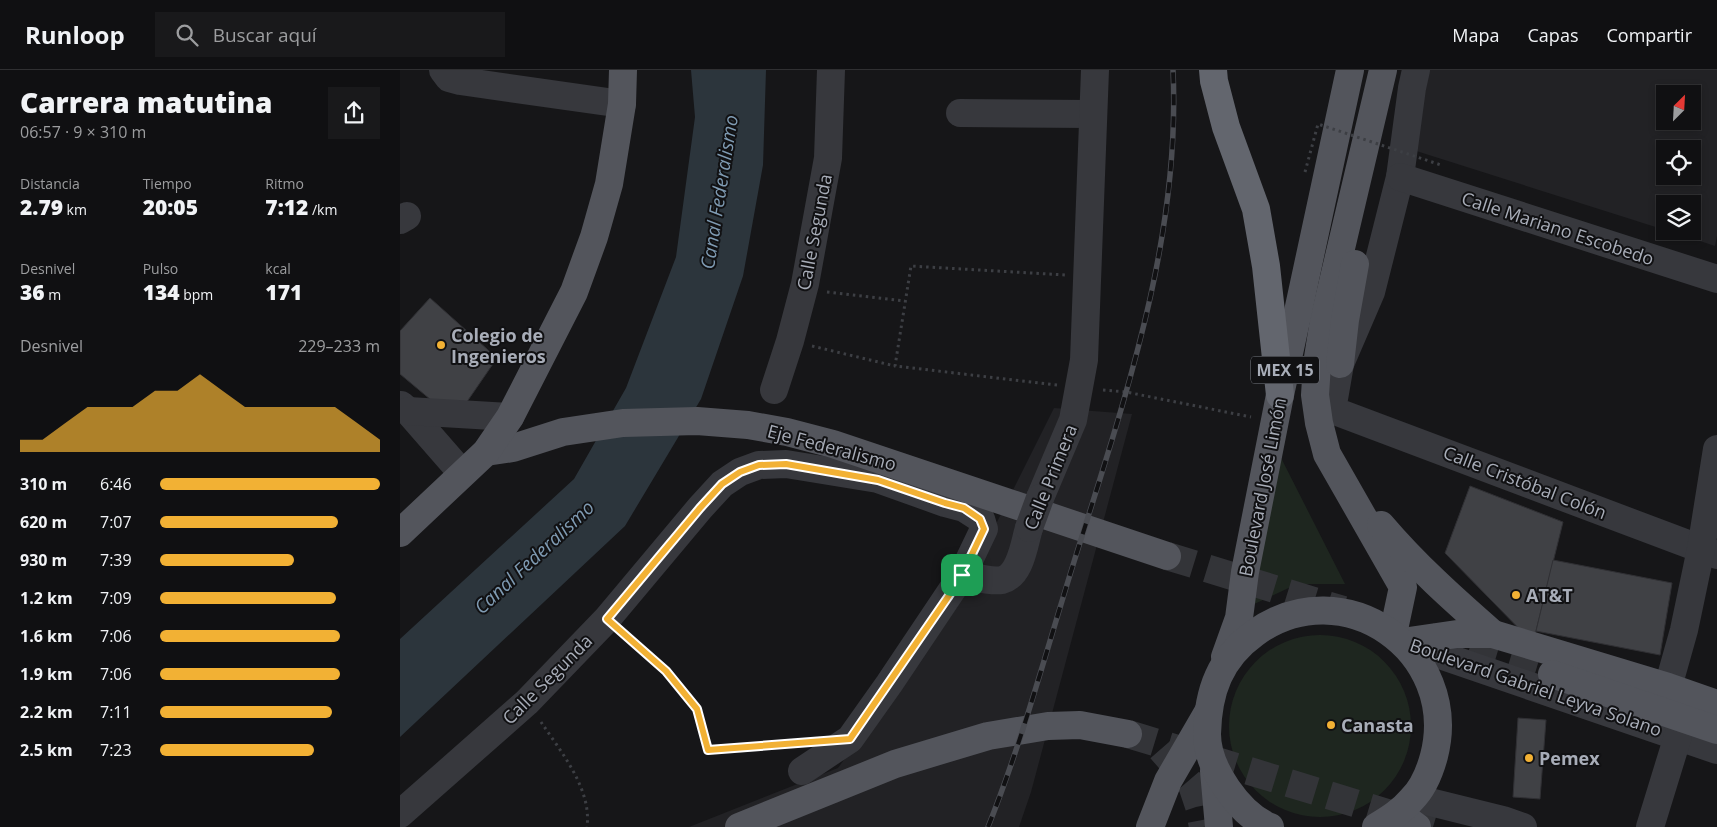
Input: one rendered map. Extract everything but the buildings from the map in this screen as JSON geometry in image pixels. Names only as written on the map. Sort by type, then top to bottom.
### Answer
[{"type":"highway","points":[[1213,70],[1226,127],[1256,209],[1266,266],[1280,395]]},
{"type":"main road","points":[[400,533],[486,452],[510,417],[574,292],[594,237],[609,184],[622,104],[623,70]]},
{"type":"main road","name":"Boulevard José Limón","points":[[1221,669],[1239,618],[1245,572],[1280,395],[1350,70]]},
{"type":"main road","points":[[1340,364],[1353,272],[1383,145],[1383,70]]},
{"type":"main road","name":"Boulevard José Limón","points":[[1383,70],[1324,320],[1317,364],[1315,395],[1318,423],[1327,454],[1403,587],[1398,638]]},
{"type":"main road","name":"Eje Federalismo","points":[[486,452],[513,448],[563,432],[623,423],[697,421],[748,425],[787,432],[833,444],[1167,556]]},
{"type":"main road","points":[[1350,493],[1371,513],[1407,554],[1455,601],[1493,634]]},
{"type":"main road","points":[[1219,827],[1214,765],[1208,738],[1208,712],[1212,689],[1221,669],[1242,643],[1268,623],[1299,612],[1332,610],[1364,618],[1398,638],[1413,653],[1427,675],[1437,706],[1438,739],[1430,770],[1401,818]]},
{"type":"main road","name":"Boulevard Gabriel Leyva Solano","points":[[1398,638],[1457,634],[1493,634],[1668,687],[1717,704]]},
{"type":"main road","points":[[1552,674],[1717,730]]},
{"type":"main road","points":[[1150,827],[1168,780],[1208,712]]},
{"type":"main road","points":[[739,827],[895,764],[988,736],[1048,726],[1080,726],[1128,734]]},
{"type":"main road","points":[[1214,765],[1233,798],[1262,824],[1270,827]]},
{"type":"street","points":[[443,70],[449,78],[460,81],[622,104]]},
{"type":"street","name":"Calle Segunda","points":[[774,390],[804,290],[828,158],[831,70]]},
{"type":"street","name":"Calle Primera","points":[[962,575],[990,580],[1003,580],[1014,572],[1040,498],[1073,420],[1084,360],[1095,70]]},
{"type":"street","points":[[1340,364],[1371,292],[1400,177],[1416,70]]},
{"type":"street","points":[[960,113],[1092,114]]},
{"type":"street","name":"Calle Mariano Escobedo","points":[[1400,177],[1717,279]]},
{"type":"street","name":"Calle Cristóbal Colón","points":[[1340,364],[1332,410],[1709,552]]},
{"type":"street","points":[[404,408],[510,417]]},
{"type":"street","points":[[404,408],[462,473]]},
{"type":"street","points":[[1668,687],[1709,552],[1717,450]]},
{"type":"street","name":"Calle Segunda","points":[[400,814],[528,702],[607,619],[722,484],[740,472],[759,465],[786,464],[878,480],[964,508],[980,519],[984,529],[962,575]]},
{"type":"street","points":[[802,771],[850,739],[962,575]]},
{"type":"street","name":"Boulevard Gabriel Leyva Solano","points":[[1398,638],[1717,750]]},
{"type":"street","points":[[1650,827],[1678,736]]},
{"type":"street","points":[[1401,818],[1503,820],[1523,827]]},
{"type":"path","points":[[1305,172],[1318,124],[1441,165]]},
{"type":"path","points":[[894,366],[911,266],[1088,276]]},
{"type":"path","points":[[804,290],[905,301]]},
{"type":"path","points":[[790,341],[894,366],[1126,392],[1275,421]]},
{"type":"path","points":[[607,619],[666,671],[697,709],[708,750],[802,743]]},
{"type":"path","points":[[528,702],[571,767],[584,795],[587,827]]},
{"type":"shaded area","points":[[1428,70],[1717,70],[1717,236],[1715,246],[1697,240],[1701,240],[1701,195],[1656,195],[1656,227],[1410,149]]},
{"type":"shaded area","points":[[1054,408],[1132,414],[1031,792],[1019,827],[689,827],[838,768],[953,610]]},
{"type":"shaded area","points":[[1276,448],[1345,584],[1297,584],[1248,607]]},
{"type":"shaded area","points":[[1311,635],[1329,635],[1355,642],[1371,650],[1391,668],[1404,691],[1411,717],[1411,735],[1404,761],[1391,784],[1378,797],[1346,813],[1329,817],[1311,817],[1285,810],[1269,802],[1249,784],[1233,752],[1229,735],[1229,717],[1236,691],[1244,675],[1262,655],[1294,639]]},
{"type":"water","name":"Canal Federalismo","points":[[691,70],[766,70],[763,165],[743,276],[701,399],[625,526],[400,737],[400,639],[574,479],[626,388],[676,257],[695,117]]},
{"type":"tunnel","points":[[1167,556],[1343,610]]},
{"type":"tunnel","points":[[1429,637],[1552,674]]},
{"type":"tunnel","points":[[1128,734],[1433,827]]},
{"type":"tunnel","points":[[1161,749],[1192,785],[1203,827]]},
{"type":"railway","points":[[988,827],[1033,697],[1111,444],[1145,321],[1168,197],[1173,134],[1173,70]]},
{"type":"place","name":"Colegio de Ingenieros","points":[[441,345]]},
{"type":"place","name":"AT&T","points":[[1516,595]]},
{"type":"place","name":"Canasta","points":[[1331,725]]},
{"type":"place","name":"Pemex","points":[[1529,758]]},
{"type":"route","points":[[786,464],[830,470],[878,480],[974,513],[980,519],[984,529],[962,575],[850,739],[708,750],[697,709],[666,671],[607,619],[722,484],[740,472],[759,465],[786,464]]}]
